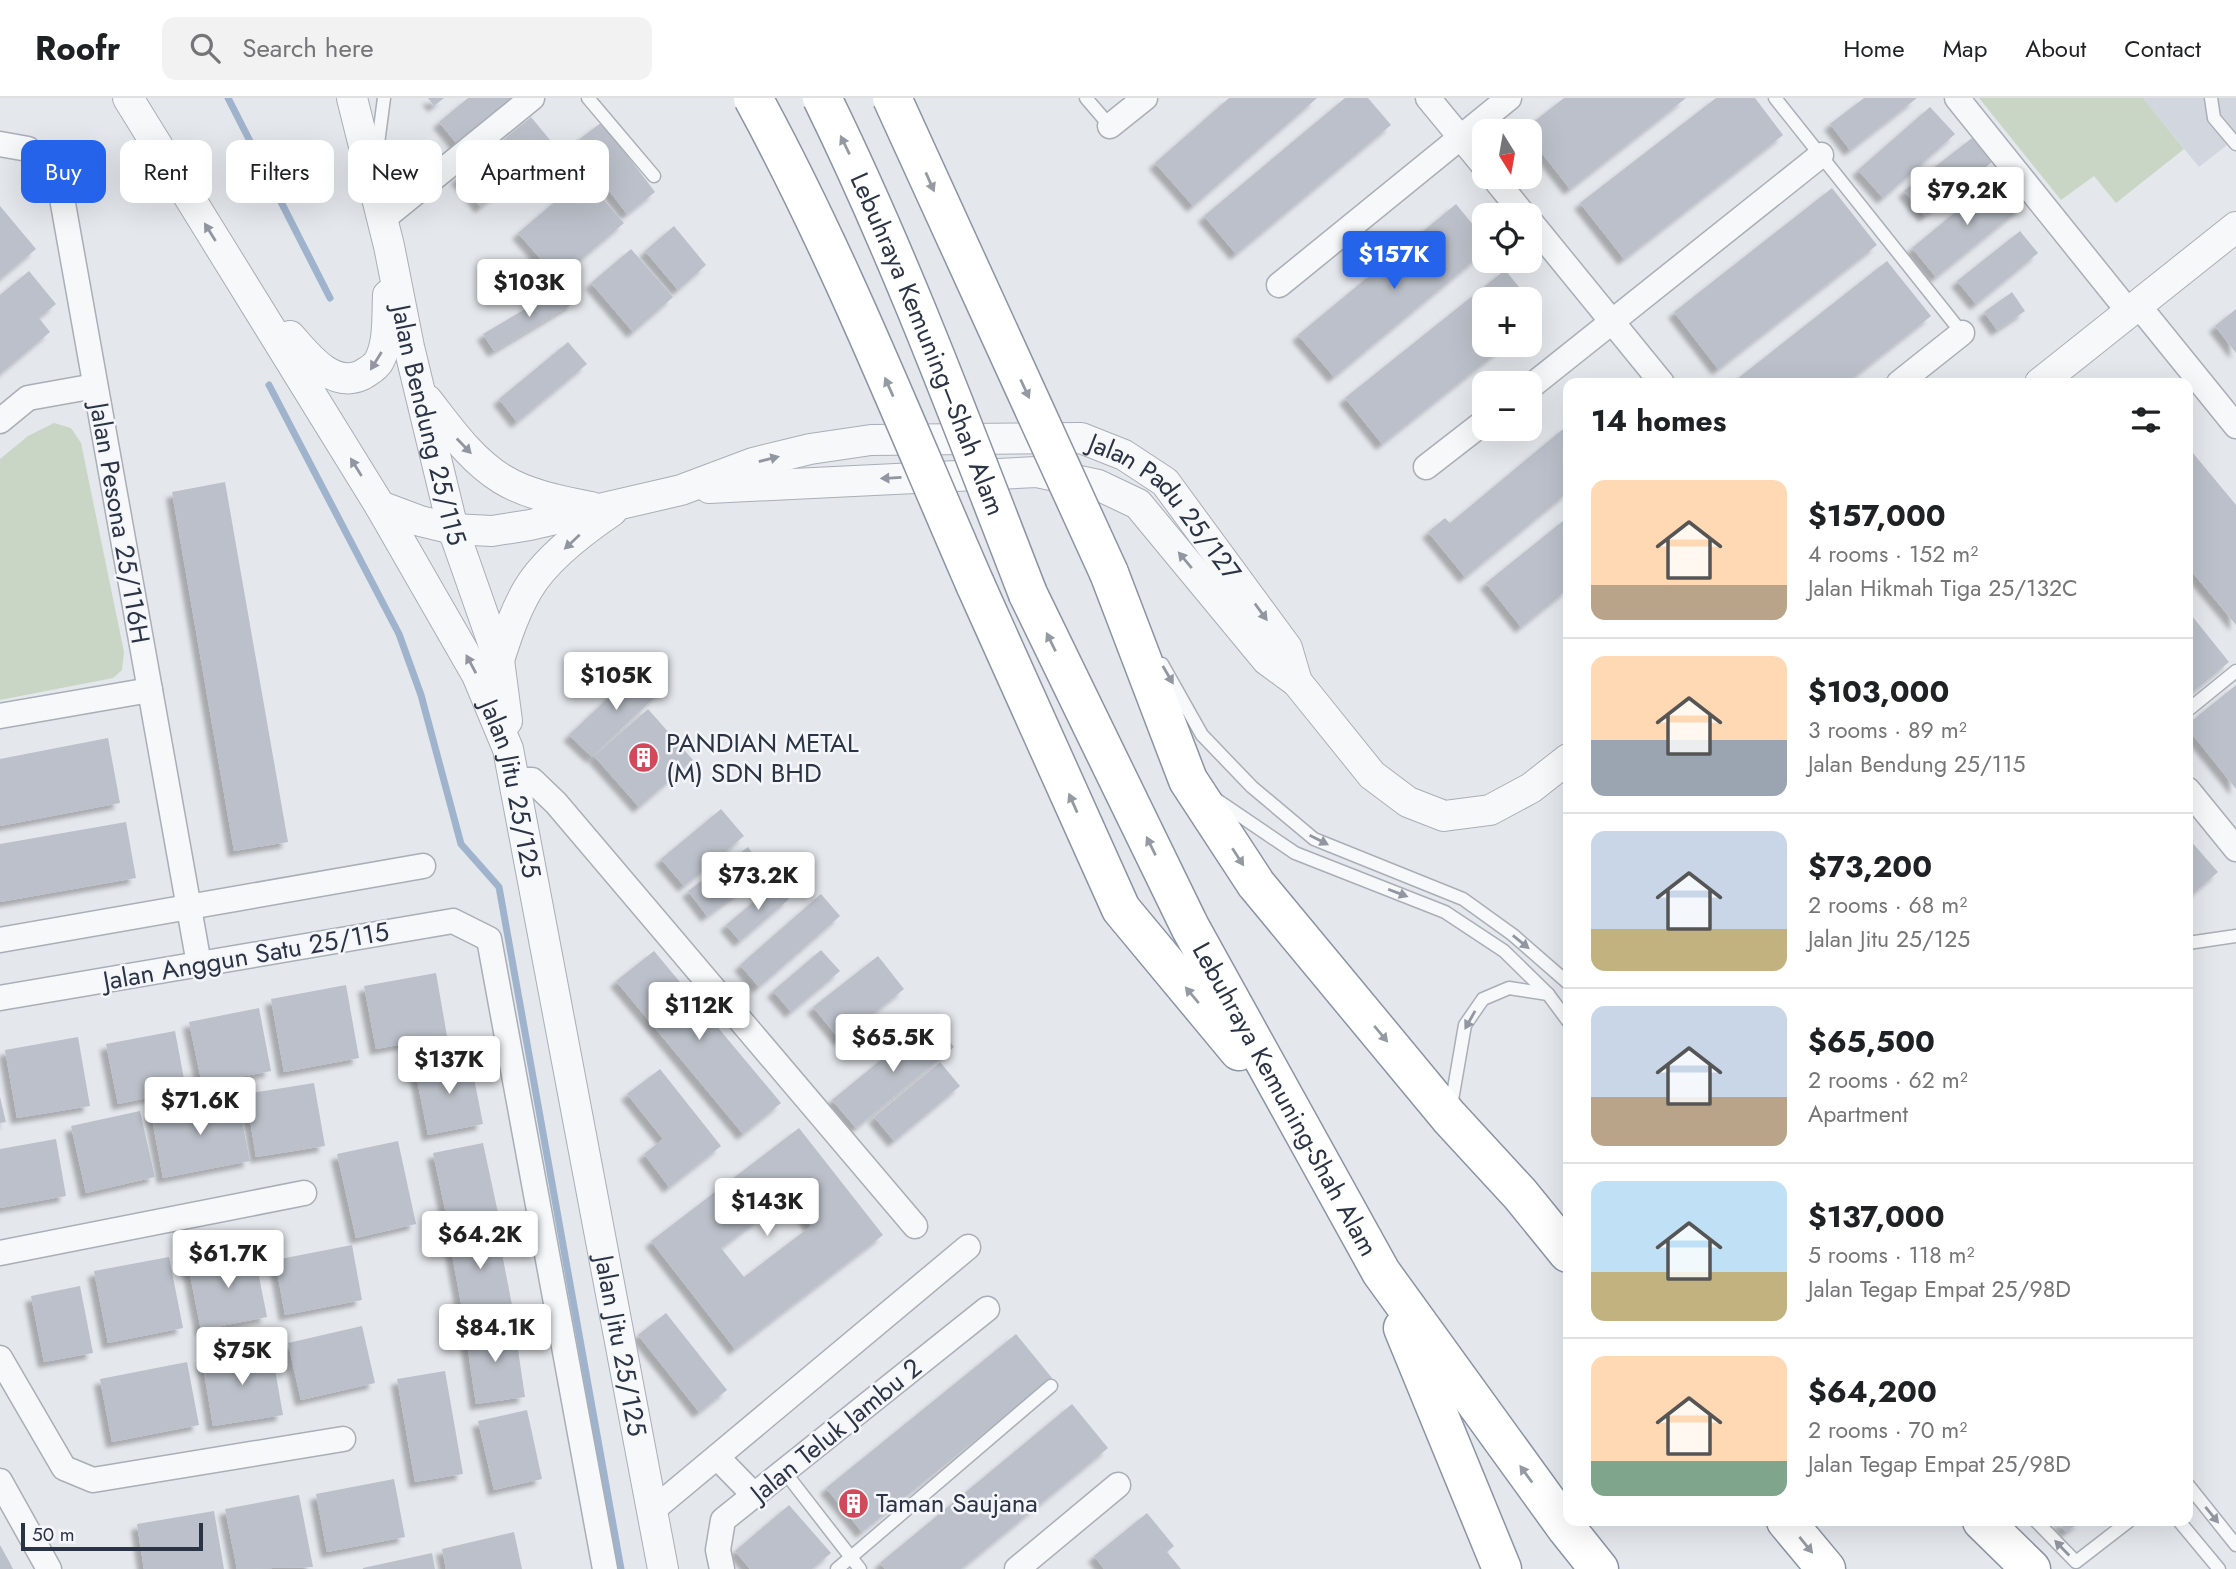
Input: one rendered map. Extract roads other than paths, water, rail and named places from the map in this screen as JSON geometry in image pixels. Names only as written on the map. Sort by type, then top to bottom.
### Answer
[{"type":"highway","points":[[753,98],[785,156],[842,281],[1121,909],[1298,1123]]},
{"type":"highway","name":"Lebuhraya Kemuning–Shah Alam","points":[[822,98],[858,171],[914,301],[1028,594]]},
{"type":"highway","points":[[893,100],[1110,573],[1188,780],[1256,884],[1449,1117],[1520,1194],[1563,1246]]},
{"type":"highway","name":"Lebuhraya Kemuning-Shah Alam","points":[[1028,594],[1190,928],[1381,1272],[1563,1523]]},
{"type":"highway","points":[[1520,1194],[1563,1219]]},
{"type":"highway","points":[[1381,1272],[1502,1569]]},
{"type":"highway","name":"Lebuhraya Kemuning-Shah Alam","points":[[1565,1526],[1599,1569]]},
{"type":"highway","points":[[1790,1526],[1826,1569]]},
{"type":"highway","points":[[1987,1526],[2031,1569]]},
{"type":"street","name":"Jalan Jitu 25/125","points":[[128,98],[380,506],[472,666],[508,749],[663,1569]]},
{"type":"street","name":"Jalan Bendung 25/115","points":[[352,98],[363,140]]},
{"type":"street","points":[[239,279],[313,362],[326,372],[342,378],[358,377],[371,370],[379,360],[385,341],[386,232],[532,98]]},
{"type":"street","points":[[1110,126],[1145,98]]},
{"type":"street","points":[[1429,98],[1472,151]]},
{"type":"street","points":[[1279,285],[1509,98]]},
{"type":"street","points":[[1957,98],[2236,426]]},
{"type":"street","name":"Jalan Pesona 25/116H","points":[[0,144],[28,149],[60,187],[199,964]]},
{"type":"street","points":[[1542,378],[1821,155]]},
{"type":"street","points":[[1503,189],[1514,203]]},
{"type":"street","name":"Jalan Bendung 25/115","points":[[379,203],[409,347],[453,529],[499,660],[508,749]]},
{"type":"street","points":[[2046,378],[2236,227]]},
{"type":"street","points":[[1542,236],[1658,378]]},
{"type":"street","points":[[1905,378],[1962,333]]},
{"type":"street","points":[[0,421],[28,398],[95,386]]},
{"type":"street","points":[[422,392],[456,438],[502,479],[560,501],[612,505]]},
{"type":"street","points":[[1426,467],[1472,431]]},
{"type":"street","name":"Jalan Padu 25/127","points":[[380,506],[420,522],[453,529],[492,531],[530,526],[681,489],[753,463],[810,449],[871,440],[1081,438],[1124,455],[1165,482],[1287,648],[1297,682]]},
{"type":"street","name":"Jalan Padu 25/127","points":[[681,489],[1037,472],[1098,485],[1138,504],[1268,660],[1297,682],[1372,775],[1408,802],[1444,816],[1490,810],[1531,788],[1563,763]]},
{"type":"street","points":[[499,660],[512,621],[529,586],[612,505]]},
{"type":"street","points":[[0,716],[150,690]]},
{"type":"street","points":[[513,780],[533,780],[556,803],[915,1226]]},
{"type":"street","points":[[2193,796],[2236,849]]},
{"type":"street","points":[[0,940],[422,866]]},
{"type":"street","name":"Jalan Anggun Satu 25/115","points":[[0,998],[453,921],[489,939],[605,1569]]},
{"type":"street","points":[[0,1253],[304,1193]]},
{"type":"street","points":[[653,1510],[968,1247]]},
{"type":"street","name":"Jalan Teluk Jambu 2","points":[[722,1569],[718,1550],[723,1520],[987,1309]]},
{"type":"street","points":[[0,1358],[64,1468],[93,1480],[343,1439]]},
{"type":"street","points":[[718,1458],[754,1495]]},
{"type":"street","points":[[0,1481],[49,1569]]},
{"type":"street","points":[[1030,1565],[1118,1485]]},
{"type":"lane","points":[[378,140],[384,98]]},
{"type":"lane","points":[[588,98],[654,176]]},
{"type":"lane","points":[[1086,98],[1110,126]]},
{"type":"lane","points":[[1775,98],[1962,333]]},
{"type":"lane","points":[[2211,98],[2214,118],[2236,144]]},
{"type":"lane","points":[[1110,573],[1202,735],[1252,788],[1314,839],[1464,899],[1513,935],[1563,979]]},
{"type":"lane","points":[[2193,706],[2236,671]]},
{"type":"lane","points":[[1188,780],[1295,853],[1445,912],[1504,951],[1548,993],[1563,1014]]},
{"type":"lane","points":[[2193,942],[2236,936]]},
{"type":"lane","points":[[1449,1117],[1465,1025],[1483,999],[1509,988],[1548,993]]},
{"type":"lane","points":[[1434,1346],[1452,1395]]},
{"type":"lane","points":[[837,1569],[1051,1386]]},
{"type":"lane","points":[[784,1471],[860,1569]]},
{"type":"lane","points":[[2193,1491],[2236,1545]]},
{"type":"lane","points":[[2040,1526],[2076,1562],[2123,1526]]},
{"type":"lane","points":[[2183,1526],[2219,1569]]},
{"type":"waterway","points":[[228,98],[330,298]]},
{"type":"waterway","points":[[269,385],[399,634],[421,695],[461,844],[499,887],[621,1569]]},
{"type":"place","name":"PANDIAN METAL (M) SDN BHD","points":[[643,758]]},
{"type":"place","name":"Taman Saujana","points":[[853,1503]]}]
